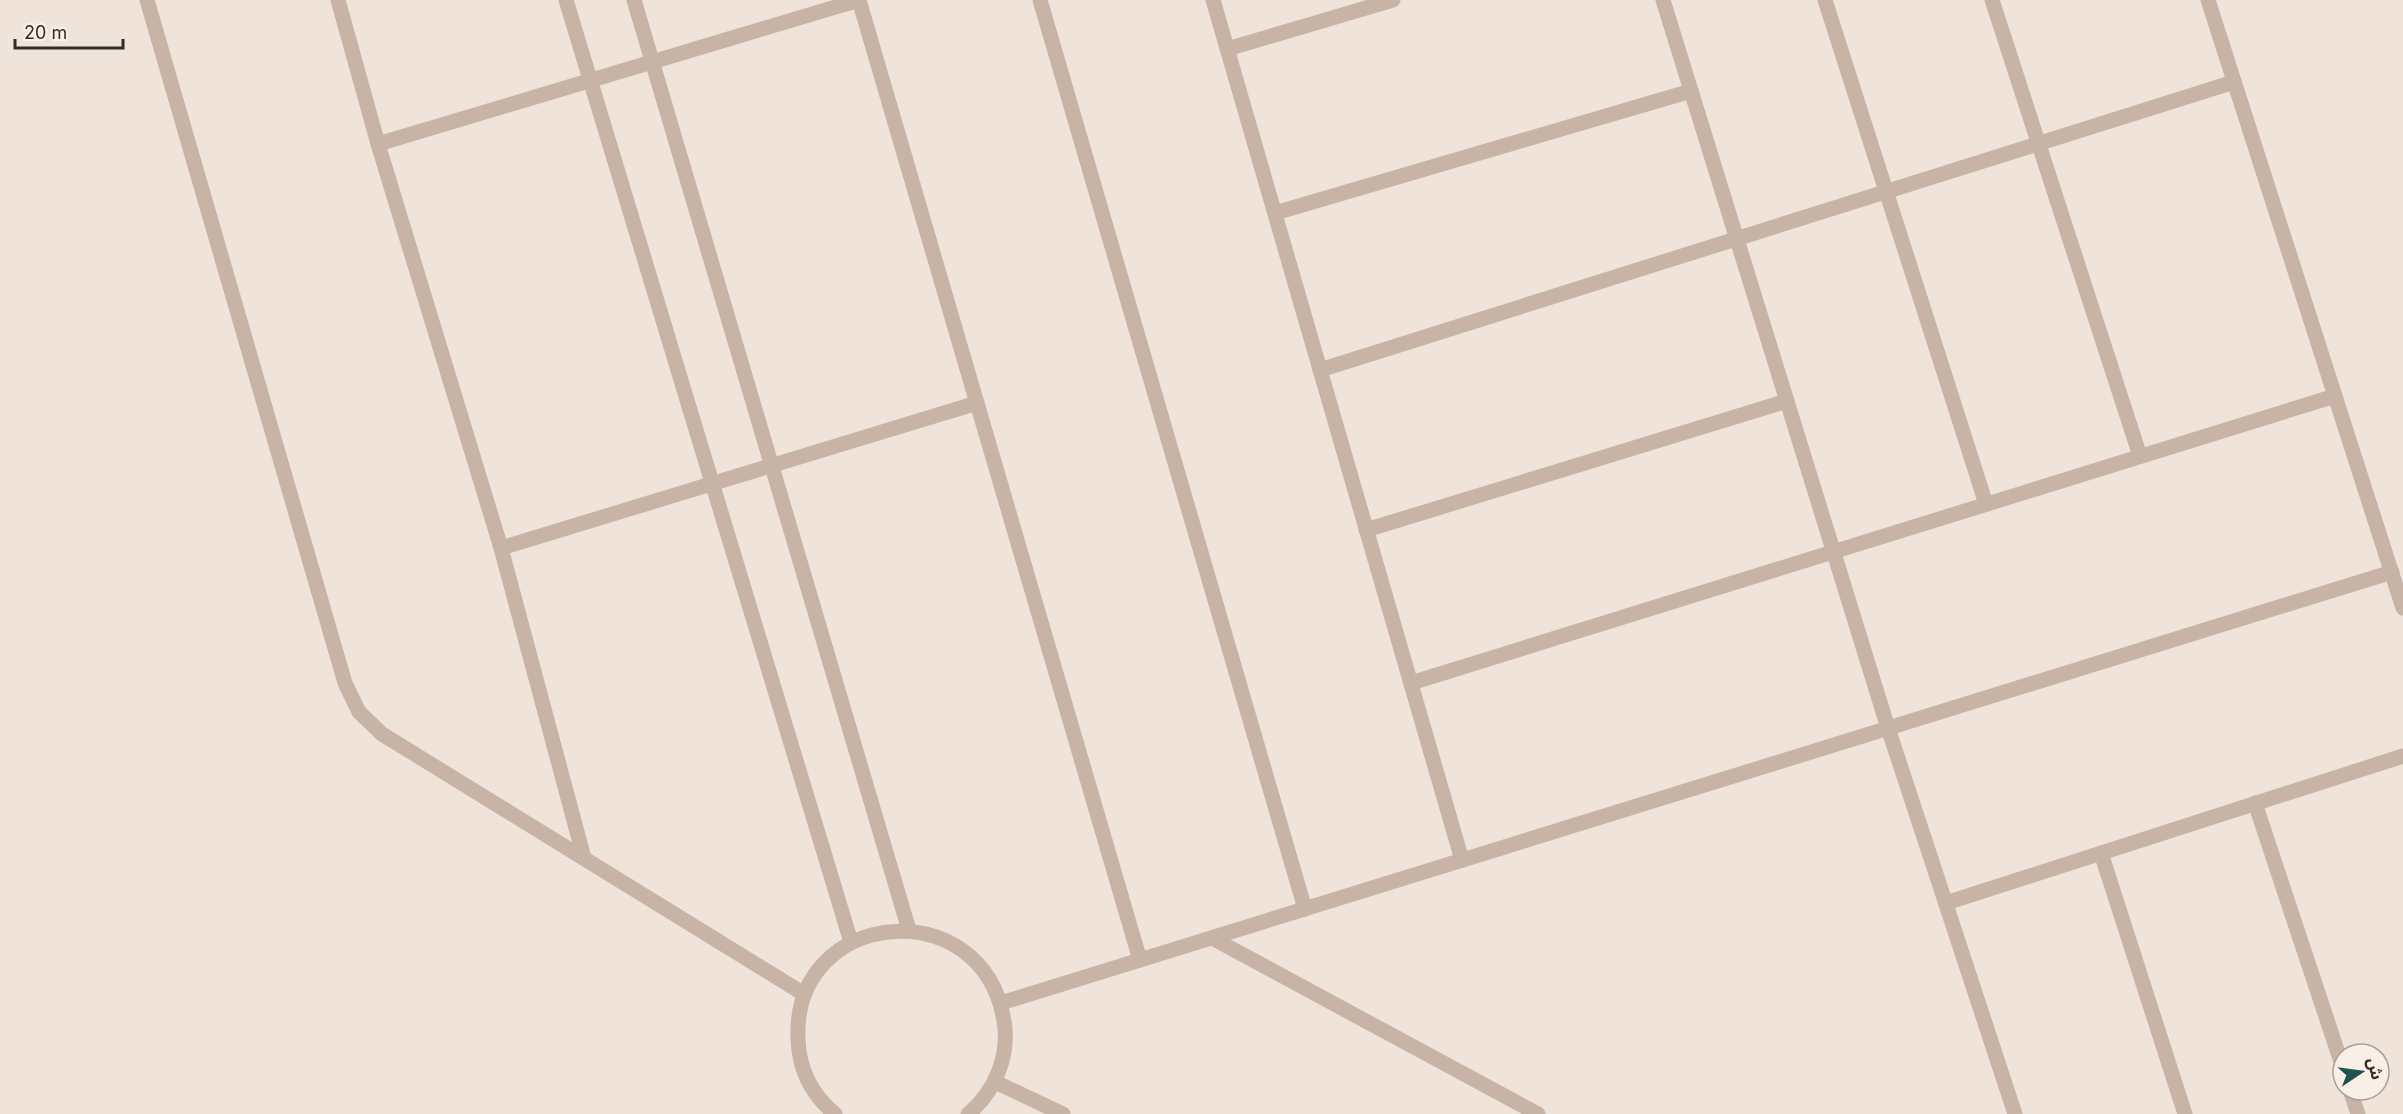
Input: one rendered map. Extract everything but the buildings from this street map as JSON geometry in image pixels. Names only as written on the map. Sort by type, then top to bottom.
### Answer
[{"type":"street","points":[[147,0],[351,698],[359,712],[382,734],[804,994]]},
{"type":"street","points":[[338,0],[378,144],[501,548],[584,858]]},
{"type":"street","points":[[566,0],[851,942]]},
{"type":"street","points":[[634,0],[909,930]]},
{"type":"street","points":[[378,144],[859,0],[1140,960]]},
{"type":"street","points":[[1040,0],[1305,909]]},
{"type":"street","points":[[1213,0],[1462,860]]},
{"type":"street","points":[[1227,49],[1393,0]]},
{"type":"street","points":[[1663,0],[1888,728],[2015,1114]]},
{"type":"street","points":[[1825,0],[1986,504]]},
{"type":"street","points":[[1992,0],[2140,456]]},
{"type":"street","points":[[2208,0],[2403,608]]},
{"type":"street","points":[[1320,370],[2234,82]]},
{"type":"street","points":[[1275,213],[1691,91]]},
{"type":"street","points":[[1411,683],[2335,396]]},
{"type":"street","points":[[1366,530],[1787,401]]},
{"type":"street","points":[[501,548],[977,403]]},
{"type":"street","points":[[1001,1003],[2392,572]]},
{"type":"street","points":[[1946,903],[2403,756]]},
{"type":"street","points":[[2255,803],[2334,1042]]},
{"type":"street","points":[[2101,853],[2185,1114]]},
{"type":"street","points":[[835,1114],[823,1104],[807,1080],[798,1052],[797,1022],[804,994],[824,964],[851,942],[880,931],[909,930],[934,935],[956,945],[976,961],[991,981],[1001,1003],[1006,1030],[1004,1056],[995,1082],[978,1106],[968,1114]]},
{"type":"street","points":[[1212,938],[1538,1114]]},
{"type":"street","points":[[995,1082],[1063,1114]]}]
